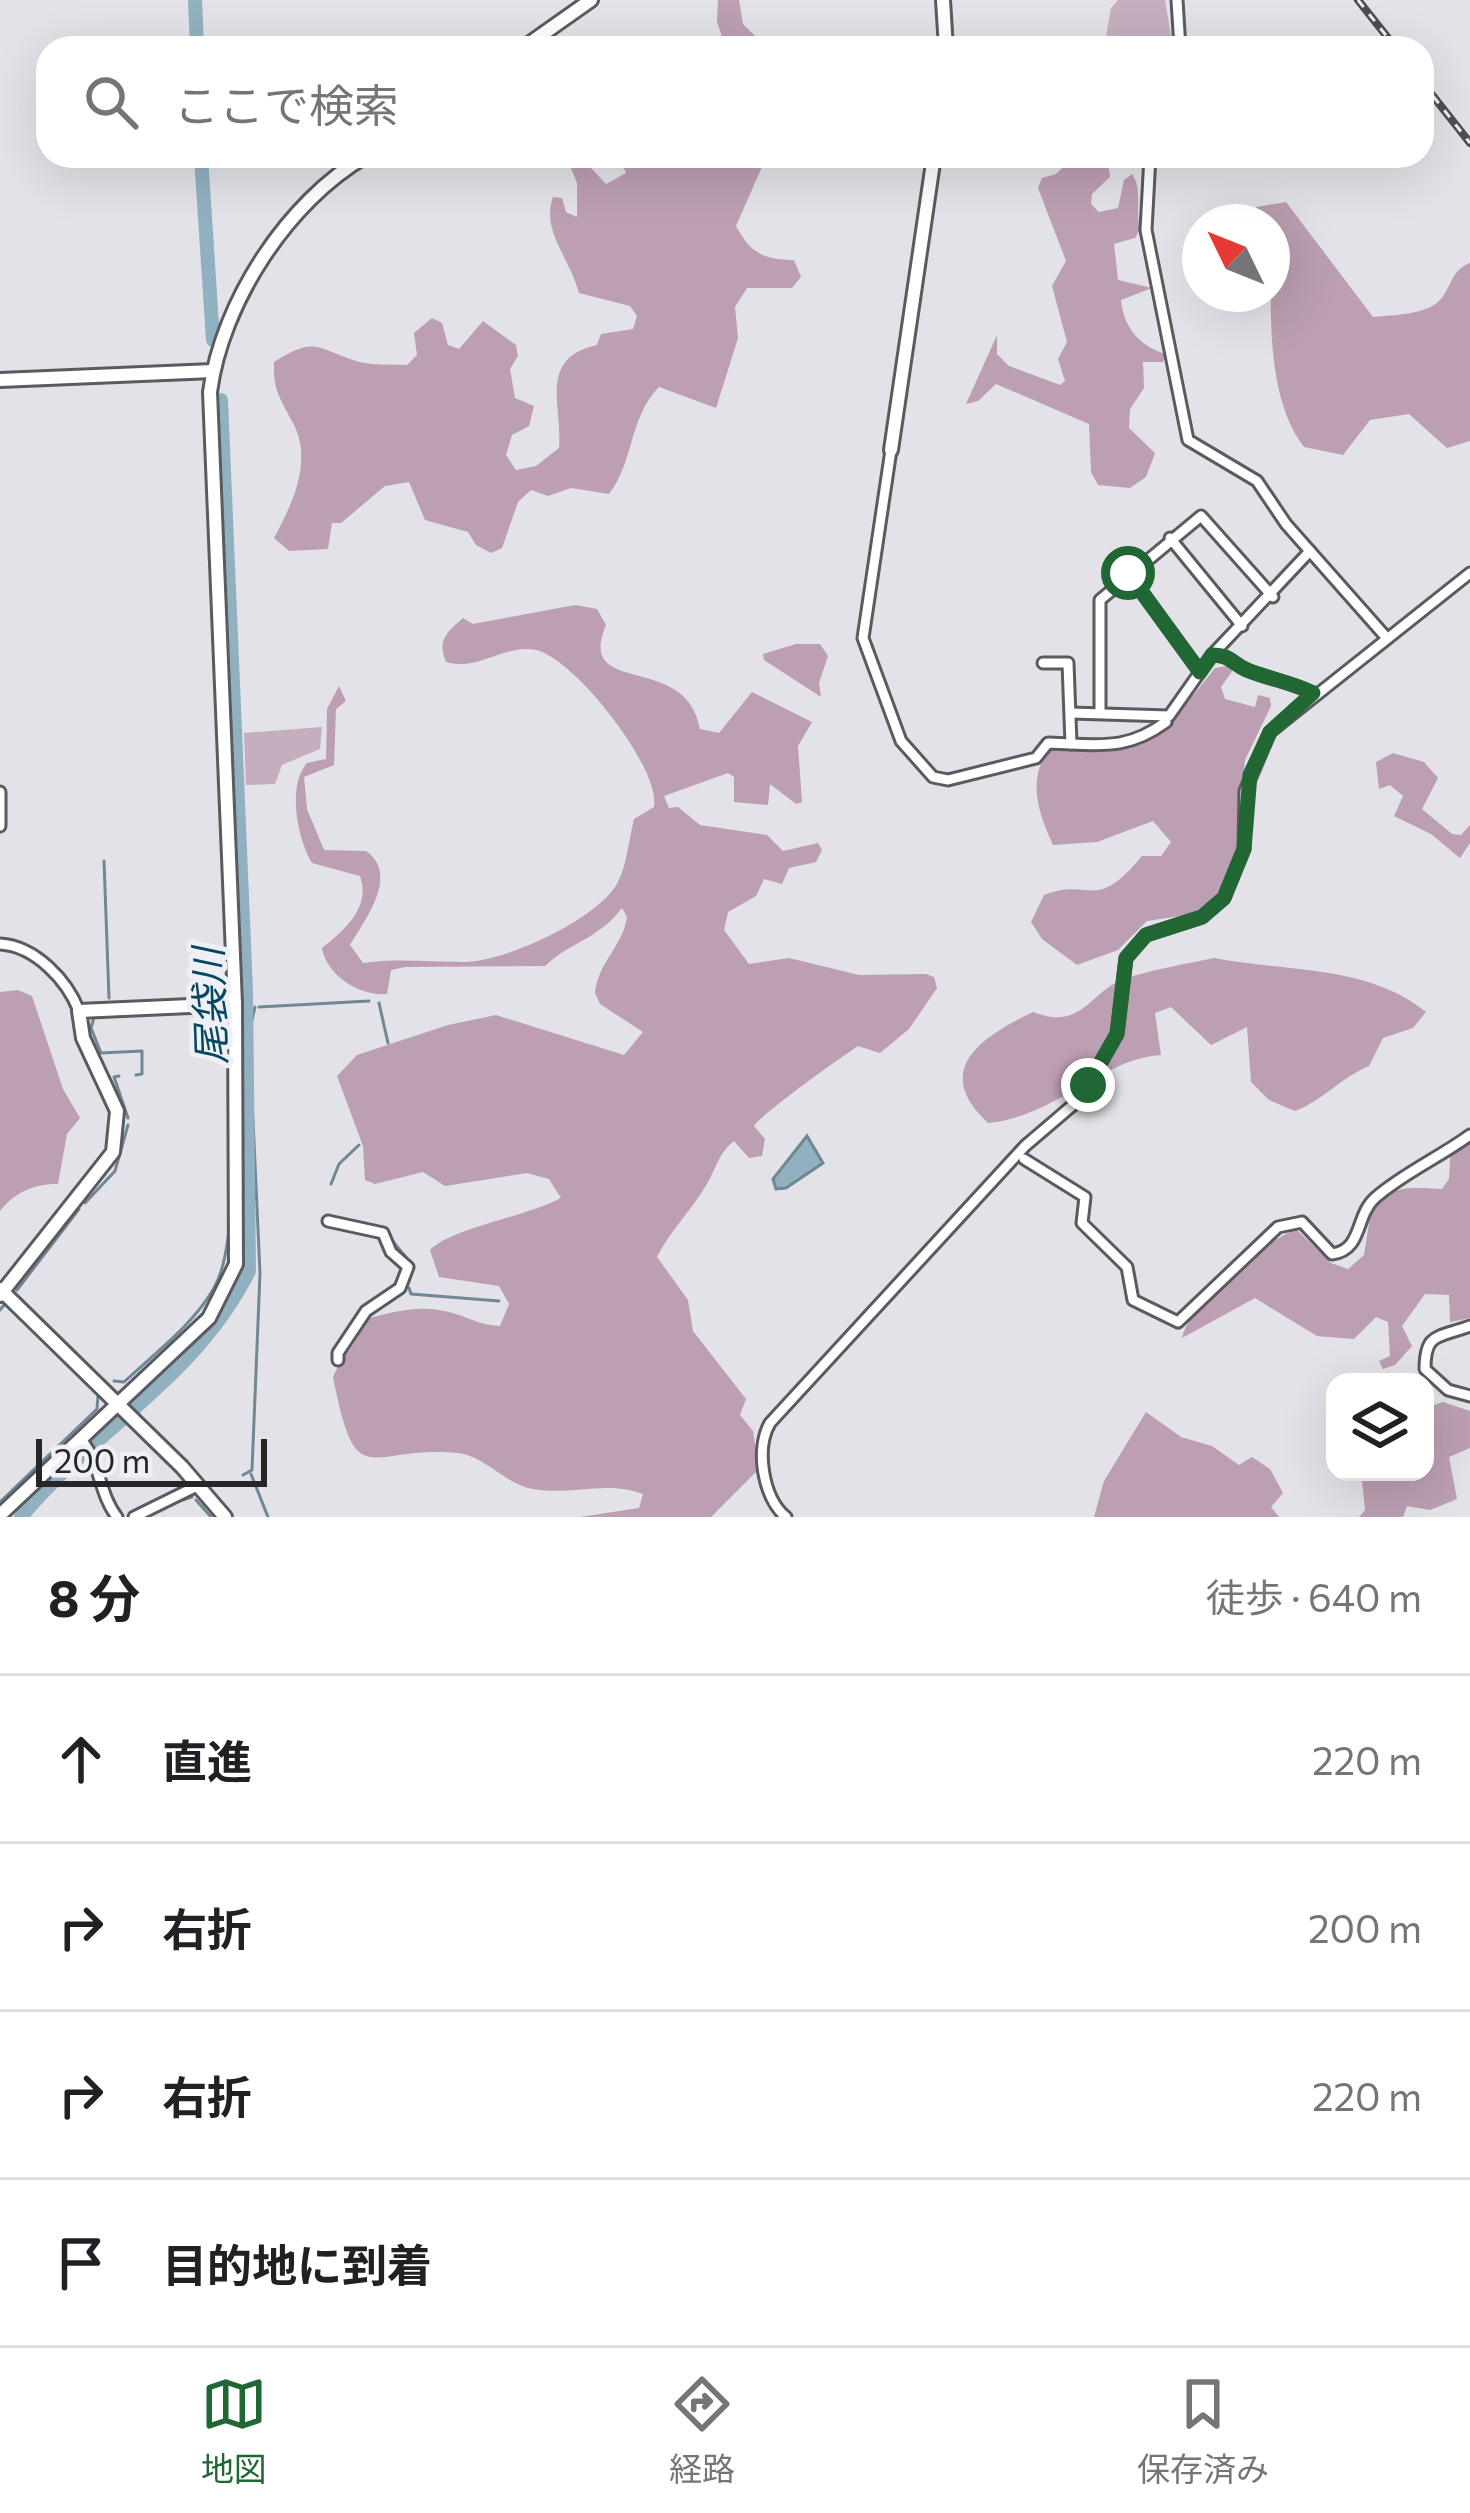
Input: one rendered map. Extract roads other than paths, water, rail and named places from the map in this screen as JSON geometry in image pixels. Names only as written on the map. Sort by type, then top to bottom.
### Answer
[{"type":"street","points":[[540,36],[591,0]]},
{"type":"street","points":[[943,0],[945,36]]},
{"type":"street","points":[[1178,0],[1180,36]]},
{"type":"street","points":[[0,1515],[127,1412],[209,1318],[236,1264],[235,1004],[223,766],[213,370],[228,328],[290,218],[318,188],[348,168]]},
{"type":"street","points":[[932,168],[862,638],[901,741],[932,777],[962,780],[1036,758],[1048,743],[1121,746],[1153,732],[1166,722],[1164,717]]},
{"type":"street","points":[[1150,168],[1147,230],[1188,440],[1257,481],[1310,551],[1385,636]]},
{"type":"street","points":[[0,380],[213,370]]},
{"type":"street","points":[[1100,712],[1097,610],[1128,573],[1201,516],[1273,597]]},
{"type":"street","points":[[1170,538],[1242,626]]},
{"type":"street","points":[[1164,717],[1212,655],[1273,597],[1310,551]]},
{"type":"street","points":[[1128,573],[1200,672]]},
{"type":"street","points":[[786,1517],[775,1508],[765,1472],[762,1444],[770,1423],[1024,1146],[1073,1108],[1117,1034],[1126,958],[1146,935],[1202,917],[1224,898],[1244,849],[1250,775],[1270,732],[1313,693],[1470,573]]},
{"type":"street","points":[[1212,655],[1231,656],[1245,670],[1279,676],[1313,693]]},
{"type":"street","points":[[1043,663],[1068,663],[1071,744]]},
{"type":"street","points":[[1070,713],[1164,717]]},
{"type":"street","points":[[0,792],[0,826]]},
{"type":"street","points":[[0,944],[11,944],[54,972],[79,1011],[83,1038],[117,1111],[113,1152],[1,1292],[127,1412],[225,1517]]},
{"type":"street","points":[[79,1011],[235,1004]]},
{"type":"street","points":[[1024,1159],[1085,1197],[1082,1223],[1127,1267],[1133,1300],[1178,1322],[1278,1227],[1302,1222],[1332,1254],[1344,1251],[1353,1245],[1373,1199],[1470,1135]]},
{"type":"street","points":[[328,1221],[383,1233],[391,1252],[408,1267],[400,1288],[366,1311],[338,1352],[338,1360]]},
{"type":"street","points":[[1470,1326],[1431,1339],[1424,1348],[1424,1369],[1448,1390],[1470,1396]]},
{"type":"street","points":[[86,1447],[102,1496],[117,1517]]},
{"type":"street","points":[[134,1517],[199,1485]]},
{"type":"water","points":[[807,1136],[823,1163],[786,1188],[776,1189],[773,1179]]},
{"type":"waterway","name":"尾袋川","points":[[195,0],[196,36]]},
{"type":"waterway","name":"尾袋川","points":[[202,168],[213,340]]},
{"type":"waterway","name":"尾袋川","points":[[21,1517],[201,1343],[249,1271],[246,991],[221,400]]},
{"type":"waterway","points":[[104,861],[109,998]]},
{"type":"waterway","points":[[259,1007],[369,1001]]},
{"type":"waterway","points":[[379,1003],[388,1043]]},
{"type":"waterway","name":"尾袋川","points":[[243,1007],[249,1007]]},
{"type":"waterway","points":[[243,1475],[252,1470],[260,1273],[249,1033],[255,1007]]},
{"type":"waterway","points":[[114,1381],[124,1382],[184,1326],[214,1288],[223,1264],[232,1158],[226,1018],[218,1011]]},
{"type":"waterway","points":[[95,1014],[91,1028],[101,1053],[142,1051],[142,1074],[136,1075]]},
{"type":"waterway","points":[[119,1076],[114,1077],[128,1118]]},
{"type":"waterway","points":[[85,1203],[115,1171],[128,1125]]},
{"type":"waterway","points":[[331,1184],[339,1164],[359,1145]]},
{"type":"waterway","points":[[17,1290],[79,1209]]},
{"type":"waterway","points":[[385,1232],[409,1261]]},
{"type":"waterway","points":[[409,1288],[411,1294],[499,1301]]},
{"type":"waterway","points":[[0,1310],[4,1305]]},
{"type":"waterway","points":[[352,1341],[362,1324]]},
{"type":"waterway","points":[[0,1502],[97,1409],[98,1396]]},
{"type":"waterway","points":[[251,1474],[268,1517]]},
{"type":"waterway","points":[[173,1503],[192,1497]]},
{"type":"waterway","points":[[196,1500],[211,1517]]},
{"type":"railway","points":[[1358,0],[1386,36]]},
{"type":"railway","points":[[1434,97],[1470,143]]}]
